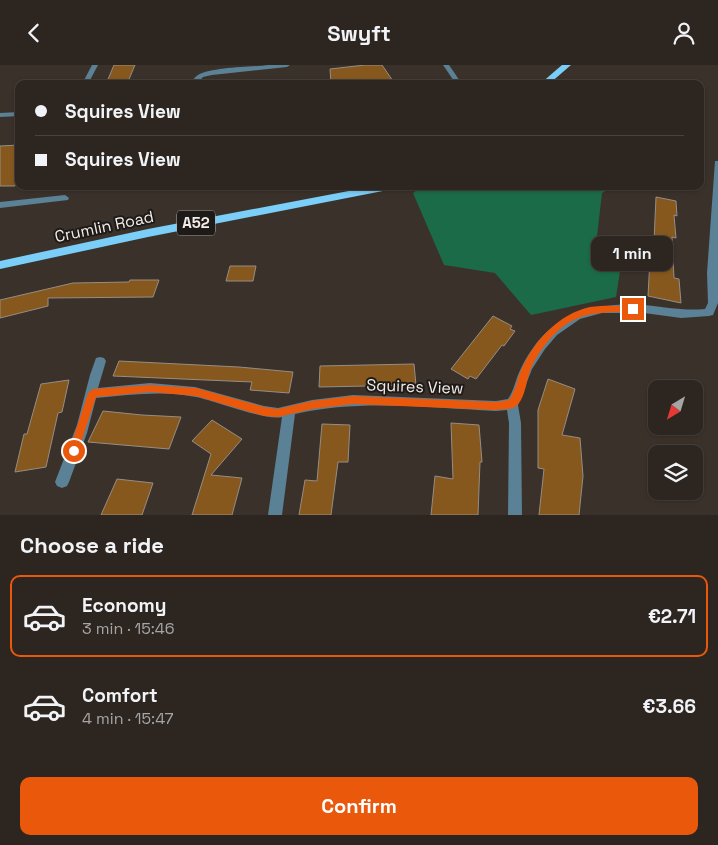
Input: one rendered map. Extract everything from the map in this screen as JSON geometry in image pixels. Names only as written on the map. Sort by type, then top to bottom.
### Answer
[{"type":"main road","points":[[549,80],[567,65]]},
{"type":"main road","name":"Crumlin Road","points":[[0,265],[148,233],[372,190]]},
{"type":"street","points":[[88,80],[95,65]]},
{"type":"street","points":[[196,80],[201,76],[212,73],[287,65]]},
{"type":"street","points":[[446,65],[456,80]]},
{"type":"street","points":[[0,115],[15,114]]},
{"type":"street","points":[[515,515],[515,423],[512,404],[517,396],[526,368],[555,329],[568,319],[591,310],[644,309],[685,315],[709,312],[713,303],[712,273],[716,253],[718,163]]},
{"type":"street","points":[[0,205],[65,198]]},
{"type":"street","points":[[62,483],[85,420],[93,393],[93,377],[100,361]]},
{"type":"street","name":"Squires View","points":[[93,393],[150,389],[196,392],[264,411],[278,413],[312,405],[353,400],[496,406],[512,404]]},
{"type":"street","points":[[275,515],[289,411]]},
{"type":"green space","points":[[417,190],[607,190],[602,193],[595,253],[622,258],[616,297],[531,315],[495,273],[444,265],[413,193]]},
{"type":"building","points":[[114,65],[135,65],[129,80],[108,80]]},
{"type":"building","points":[[382,65],[392,80],[331,80],[330,69]]},
{"type":"building","points":[[15,145],[15,186],[0,186],[0,146]]},
{"type":"building","points":[[656,197],[676,201],[677,216],[674,215],[676,238],[672,237],[674,278],[679,279],[681,303],[648,296],[651,240],[654,241]]},
{"type":"building","points":[[230,266],[256,266],[253,281],[226,281]]},
{"type":"building","points":[[130,280],[159,280],[153,297],[48,298],[48,306],[0,318],[0,300],[73,283],[129,282]]},
{"type":"building","points":[[493,316],[512,326],[510,329],[515,331],[476,379],[470,376],[468,379],[451,369]]},
{"type":"building","points":[[119,361],[239,367],[293,372],[289,393],[250,390],[252,382],[113,376]]},
{"type":"building","points":[[414,364],[416,385],[319,387],[320,366]]},
{"type":"building","points":[[548,379],[575,389],[562,435],[580,438],[583,476],[579,515],[539,515],[544,469],[538,468],[538,410]]},
{"type":"building","points":[[69,380],[62,412],[58,413],[46,467],[15,472],[24,434],[27,434],[41,384]]},
{"type":"building","points":[[103,411],[181,417],[169,449],[88,442]]},
{"type":"building","points":[[212,420],[242,439],[211,475],[242,478],[232,515],[192,515],[211,454],[192,441]]},
{"type":"building","points":[[451,423],[479,425],[482,462],[480,462],[478,515],[431,515],[435,476],[453,479]]},
{"type":"building","points":[[322,424],[350,425],[348,462],[338,462],[331,515],[299,515],[305,480],[317,481]]},
{"type":"building","points":[[117,479],[153,483],[142,515],[101,515]]},
{"type":"route","points":[[74,451],[93,393],[150,389],[196,392],[264,411],[278,413],[312,405],[353,400],[437,402],[496,406],[512,404],[517,396],[526,368],[555,329],[568,319],[591,310],[633,309]]}]
